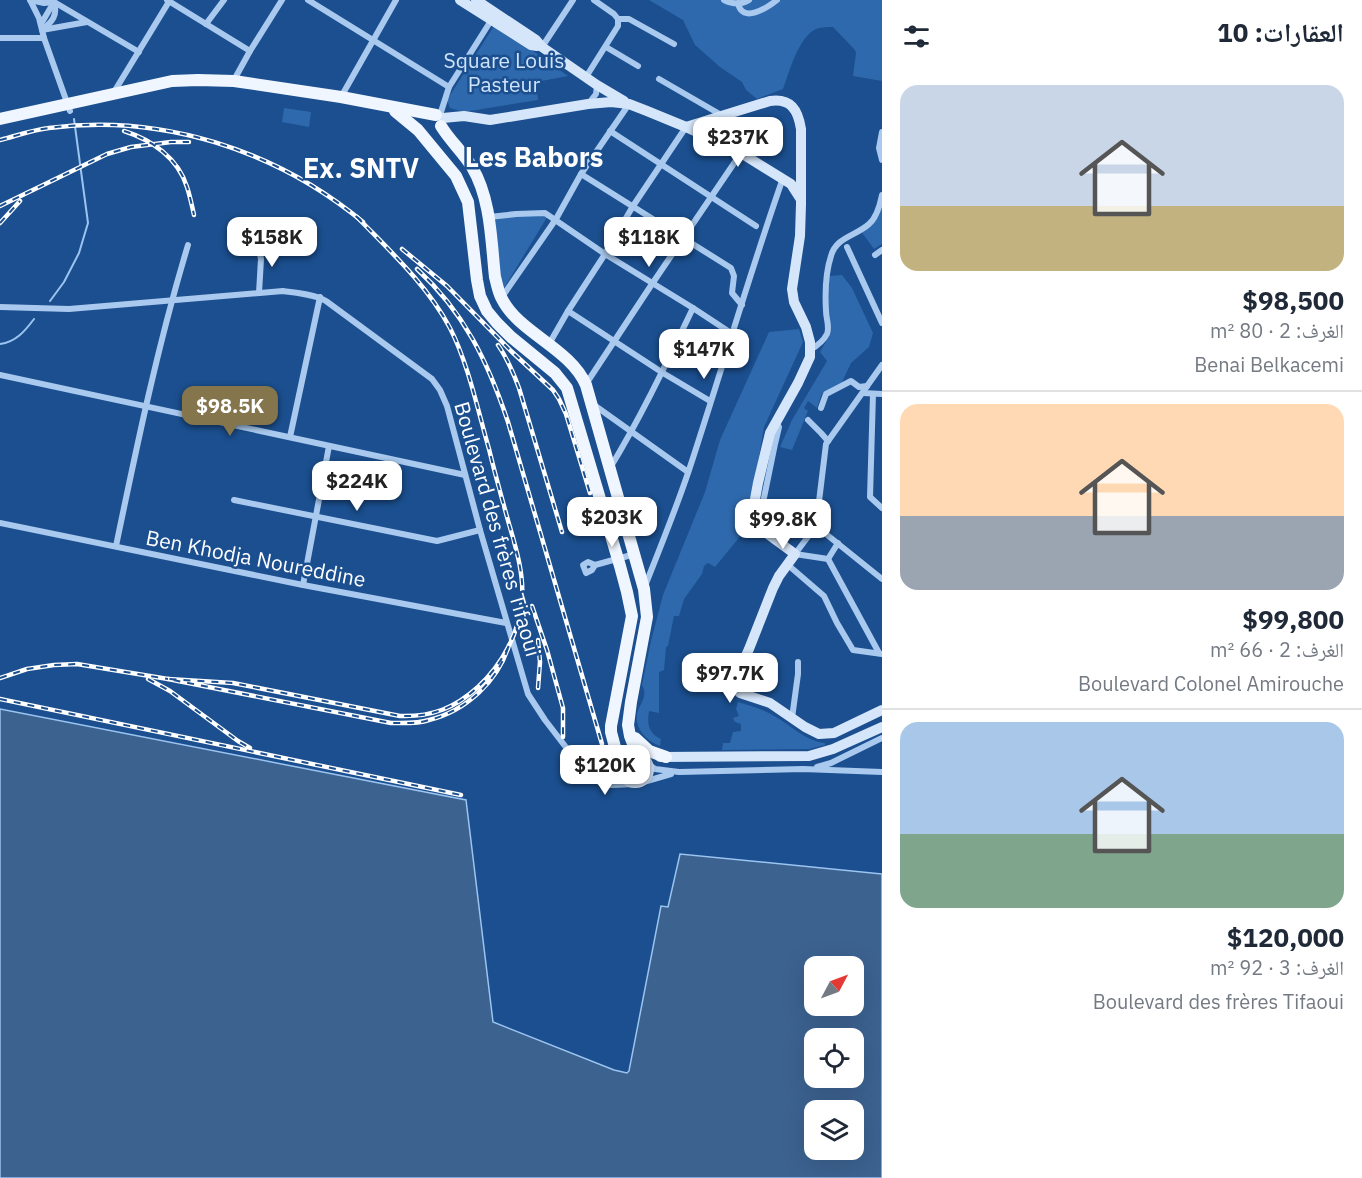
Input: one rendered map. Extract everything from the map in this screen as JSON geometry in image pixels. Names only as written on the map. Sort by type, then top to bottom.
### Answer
[{"type":"main road","points":[[460,0],[536,40],[541,47],[629,104],[741,153],[783,178],[791,184],[801,204]]},
{"type":"main road","points":[[476,0],[493,17]]},
{"type":"main road","points":[[0,127],[113,94],[172,81],[198,80],[234,81],[341,97],[438,120],[447,137],[472,167],[485,197],[495,277],[501,298],[511,311],[577,369],[586,385],[633,560],[644,589],[647,617],[628,725],[637,763],[644,780],[637,783],[624,778],[637,763],[670,757],[809,756],[834,749],[882,728]]},
{"type":"main road","points":[[0,119],[173,87],[198,86],[228,88],[394,111],[438,120],[464,116],[490,120],[588,104],[611,102],[629,104]]},
{"type":"main road","points":[[686,128],[779,100],[788,102],[795,109],[801,129],[800,236],[792,289],[794,302],[806,327],[810,351],[808,363],[770,433],[754,507],[755,518],[764,532],[795,554],[773,588],[735,683],[736,689],[740,693],[770,703],[812,731],[827,734],[834,733],[882,710]]},
{"type":"main road","points":[[394,111],[418,130],[456,176],[468,202],[477,280],[480,296],[487,311],[511,337],[555,373],[567,388],[621,563],[632,616],[611,732],[637,763]]},
{"type":"main road","points":[[427,141],[438,120]]},
{"type":"main road","points":[[783,178],[793,181],[802,173]]},
{"type":"main road","points":[[628,725],[642,746],[670,757]]},
{"type":"main road","points":[[637,763],[660,762],[670,757]]},
{"type":"street","points":[[30,0],[44,3],[55,1],[139,52]]},
{"type":"street","points":[[30,0],[37,13],[69,107]]},
{"type":"street","points":[[206,24],[224,0]]},
{"type":"street","points":[[234,81],[282,0]]},
{"type":"street","points":[[308,0],[449,87]]},
{"type":"street","points":[[341,97],[396,0]]},
{"type":"street","points":[[541,47],[573,0]]},
{"type":"street","points":[[586,77],[606,47],[619,20],[594,0]]},
{"type":"street","points":[[724,0],[732,4],[749,0]]},
{"type":"street","points":[[738,3],[741,11],[751,14],[777,0]]},
{"type":"street","points":[[41,27],[55,1]]},
{"type":"street","points":[[113,94],[169,1],[250,51]]},
{"type":"street","points":[[438,120],[449,87],[493,17]]},
{"type":"street","points":[[619,20],[629,19],[674,44]]},
{"type":"street","points":[[41,27],[87,22]]},
{"type":"street","points":[[0,38],[44,38]]},
{"type":"street","points":[[606,47],[638,66]]},
{"type":"street","points":[[659,79],[723,116]]},
{"type":"street","points":[[588,104],[596,94],[597,85]]},
{"type":"street","points":[[501,298],[556,219],[581,174],[629,104]]},
{"type":"street","points":[[549,344],[633,206],[686,128]]},
{"type":"street","points":[[610,131],[756,226]]},
{"type":"street","points":[[882,132],[879,148],[882,160]]},
{"type":"street","points":[[586,385],[741,153]]},
{"type":"street","points":[[581,174],[731,268],[734,276],[732,293],[742,305]]},
{"type":"street","points":[[644,589],[688,472],[731,333],[783,178]]},
{"type":"street","points":[[810,351],[818,345],[828,330],[826,279],[834,247],[846,243],[870,224],[876,215],[882,195]]},
{"type":"street","points":[[488,217],[545,213],[605,254],[731,333]]},
{"type":"street","points":[[259,293],[262,240]]},
{"type":"street","points":[[846,243],[882,323]]},
{"type":"street","points":[[116,546],[171,300],[188,245]]},
{"type":"street","points":[[875,255],[882,250]]},
{"type":"street","name":"Boulevard des frères Tifaoui","points":[[0,307],[69,309],[283,291],[320,297],[432,379],[440,390],[447,406],[506,623],[526,687],[531,699],[585,772],[593,778],[612,785],[637,783],[679,772]]},
{"type":"street","points":[[290,437],[320,297]]},
{"type":"street","points":[[874,306],[882,303]]},
{"type":"street","points":[[610,469],[663,373],[693,308]]},
{"type":"street","points":[[568,311],[710,401]]},
{"type":"street","points":[[828,559],[795,554],[816,526],[826,444],[882,365]]},
{"type":"street","points":[[0,375],[465,475]]},
{"type":"street","points":[[821,408],[826,394],[851,381],[859,387],[867,386]]},
{"type":"street","points":[[863,393],[882,394]]},
{"type":"street","points":[[873,394],[870,498],[882,508]]},
{"type":"street","points":[[591,403],[688,472]]},
{"type":"street","points":[[808,420],[828,441]]},
{"type":"street","points":[[303,585],[329,446]]},
{"type":"street","points":[[234,500],[437,541],[480,530]]},
{"type":"street","name":"Ben Khodja Noureddine","points":[[0,523],[303,585],[506,623]]},
{"type":"street","points":[[816,526],[882,579]]},
{"type":"street","points":[[828,559],[838,543]]},
{"type":"street","points":[[828,559],[880,654]]},
{"type":"street","points":[[595,565],[633,560]]},
{"type":"street","points":[[788,565],[824,596],[853,650],[880,654]]},
{"type":"street","points":[[792,718],[798,662]]},
{"type":"street","points":[[802,770],[831,763],[882,738]]},
{"type":"street","points":[[585,772],[602,773],[637,763],[666,772],[802,770],[882,772]]},
{"type":"green space","points":[[649,0],[741,0],[738,6],[750,0],[775,0],[751,14],[777,0],[882,0],[882,81],[853,76],[855,50],[833,27],[821,28],[814,30],[803,41],[783,89],[757,99],[746,90],[742,82],[720,67],[695,45],[683,20]]},
{"type":"green space","name":"Square Louis Pasteur","points":[[494,26],[568,76],[536,82],[538,100],[464,112],[450,108],[447,100]]},
{"type":"green space","points":[[284,108],[311,112],[309,127],[282,122]]},
{"type":"green space","points":[[882,195],[882,244],[874,249],[860,230],[870,223]]},
{"type":"green space","points":[[492,214],[549,214],[501,293]]},
{"type":"green space","points":[[842,275],[852,288],[873,333],[869,347],[851,363],[842,382],[822,393],[817,408],[808,401],[804,408],[808,411],[792,450],[780,447],[792,420],[827,361],[820,352],[831,333],[828,315],[829,276]]},
{"type":"green space","points":[[799,329],[803,342],[764,427],[747,528],[715,567],[708,563],[704,566],[702,574],[684,599],[679,616],[674,616],[666,647],[664,670],[659,672],[659,713],[649,711],[648,716],[651,731],[661,739],[660,746],[649,740],[641,731],[637,714],[644,697],[642,685],[663,595],[705,492],[720,440],[769,332]]},
{"type":"green space","points":[[738,702],[770,714],[805,736],[825,743],[825,745],[809,749],[722,750],[723,743],[730,743],[733,732],[741,731],[741,724],[735,722],[733,718],[739,716],[736,709]]},
{"type":"shaded area","points":[[0,709],[466,800],[493,1022],[614,1070],[627,1073],[661,906],[668,907],[680,854],[882,874],[882,1178],[0,1178]]},
{"type":"waterway","points":[[50,301],[64,282],[79,253],[88,223],[74,119]]},
{"type":"waterway","points":[[0,344],[24,332],[34,319]]},
{"type":"railway","points":[[0,140],[43,129],[91,125],[133,126],[175,132],[215,142],[293,175],[329,197],[363,222]]},
{"type":"railway","points":[[124,131],[144,139],[163,151],[177,167],[188,190],[194,215]]},
{"type":"railway","points":[[0,206],[107,154],[131,147],[189,142]]},
{"type":"railway","points":[[0,223],[20,201]]},
{"type":"railway","points":[[357,217],[431,297],[450,328],[462,356],[477,403],[519,561],[522,599],[514,636],[495,669],[478,687],[452,706],[422,715],[400,716],[233,683],[168,679],[391,723],[415,723],[456,710],[479,693],[497,671],[509,645]]},
{"type":"railway","points":[[402,249],[447,286],[553,390],[566,414],[590,493]]},
{"type":"railway","points":[[417,269],[434,285],[461,320],[492,379],[508,422],[602,744]]},
{"type":"railway","points":[[498,345],[510,365],[519,388],[562,532]]},
{"type":"railway","points":[[532,606],[563,708],[563,737]]},
{"type":"railway","points":[[538,640],[540,662],[538,688]]},
{"type":"railway","points":[[0,678],[27,669],[77,664],[168,679]]},
{"type":"railway","points":[[148,679],[170,691],[250,748]]},
{"type":"railway","points":[[0,699],[461,795]]},
{"type":"district","name":"Les Babors","points":[[534,156]]},
{"type":"district","name":"Ex. SNTV","points":[[361,167]]}]
